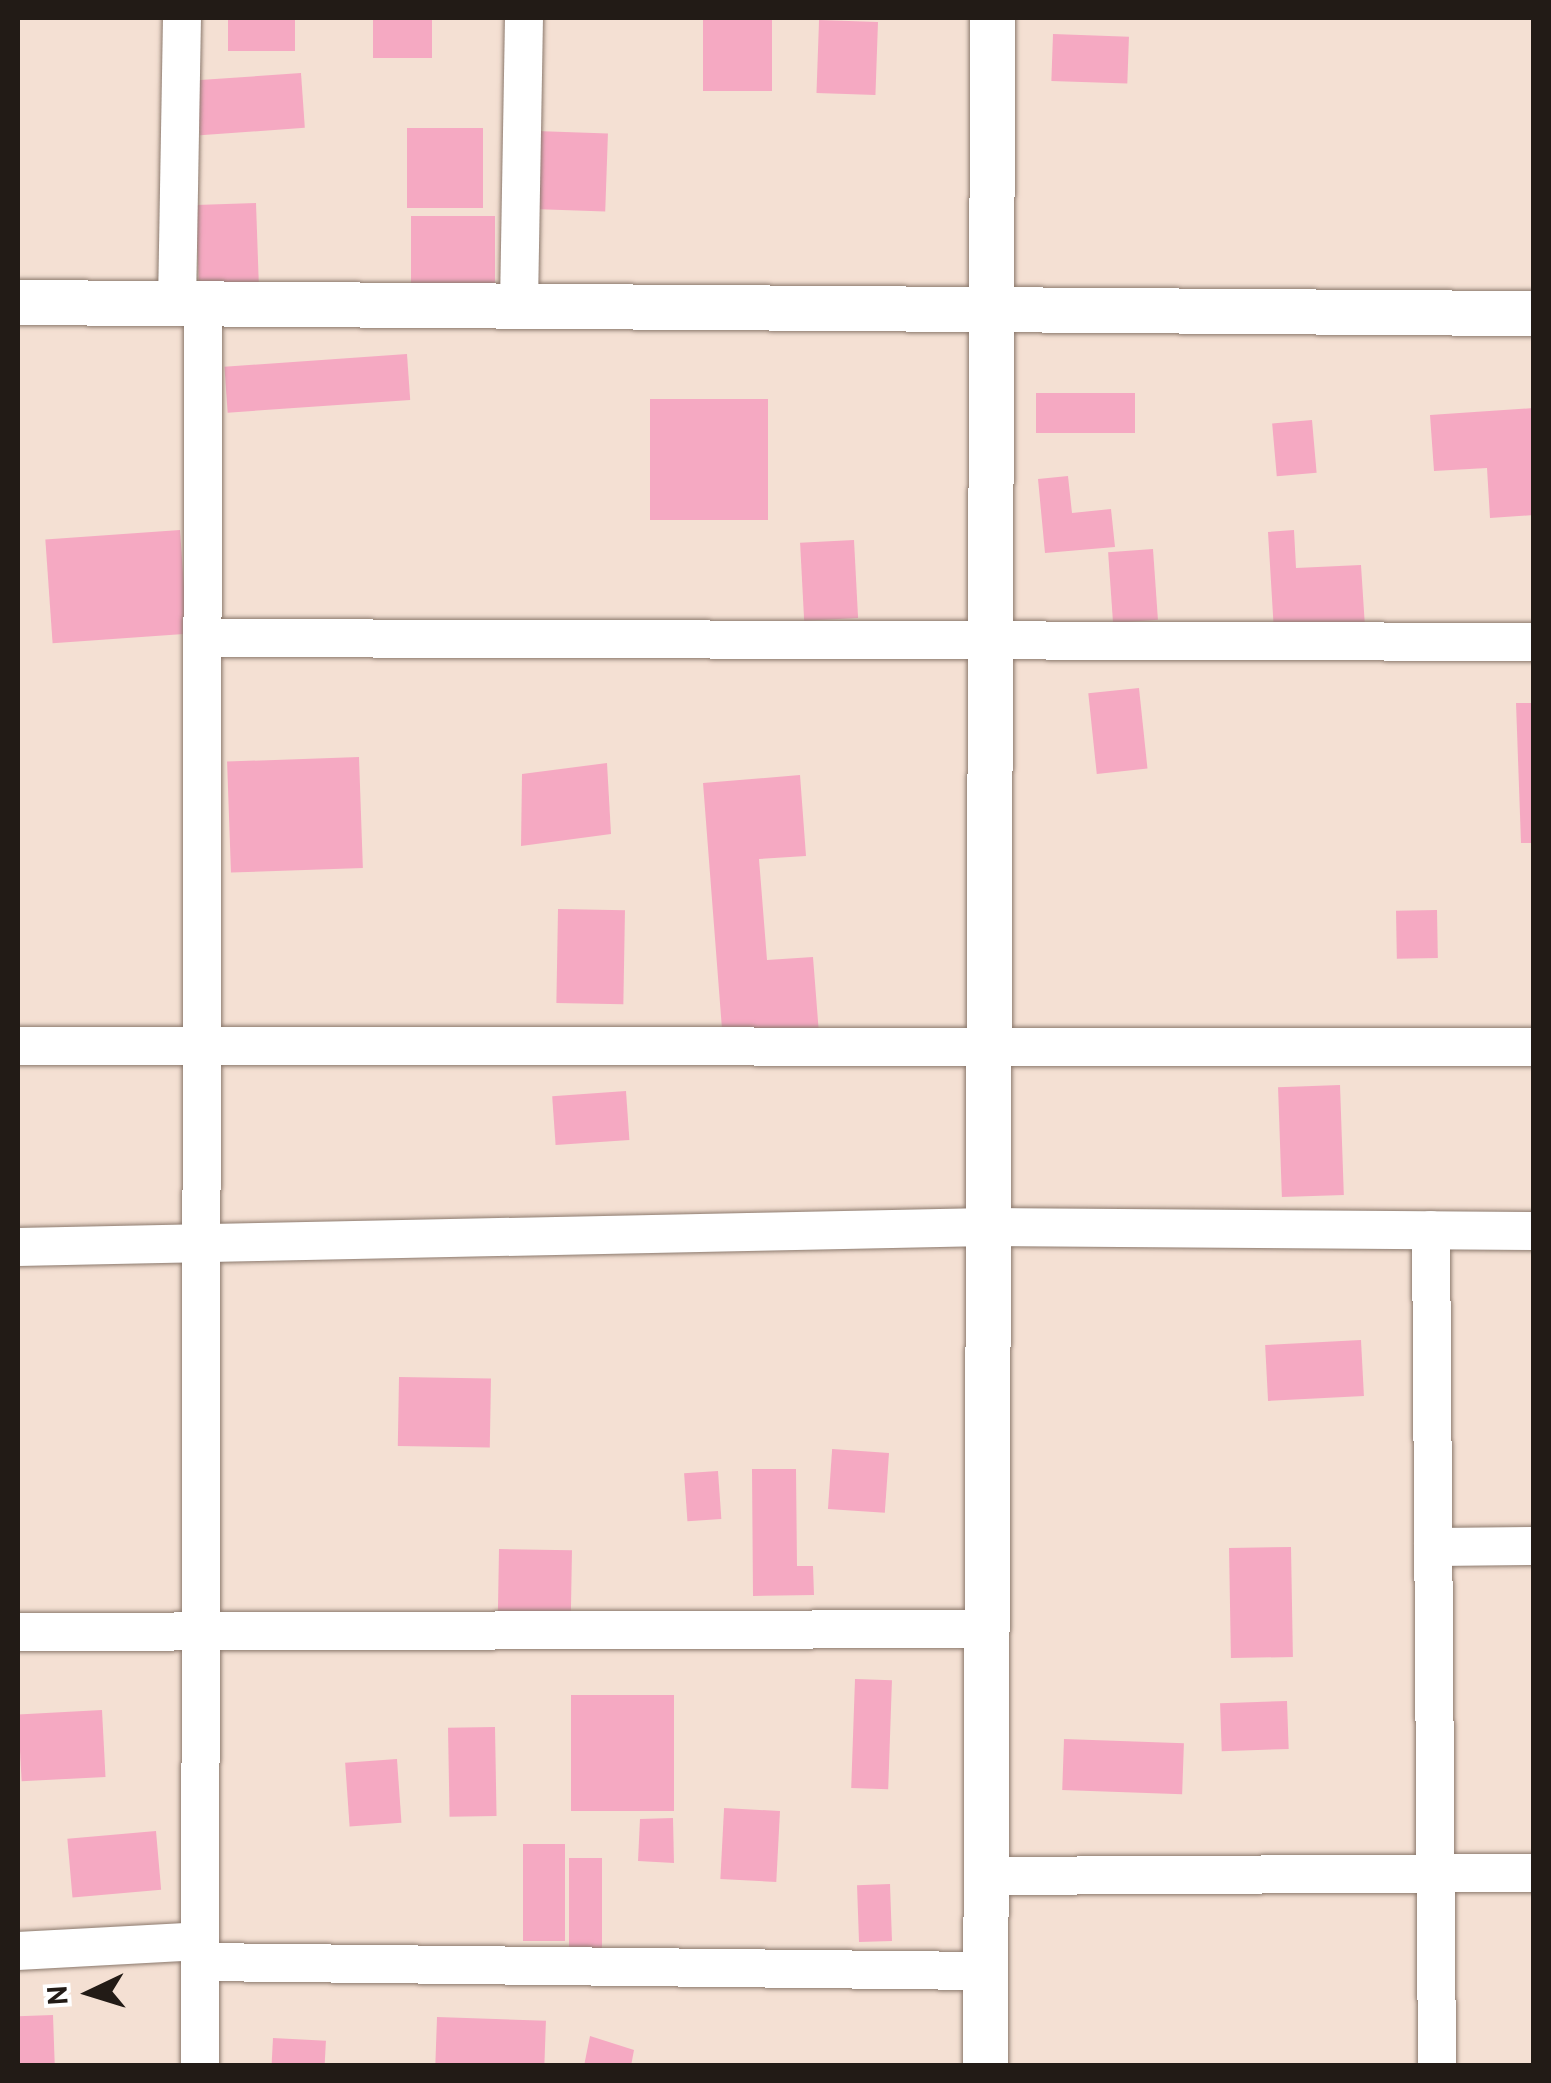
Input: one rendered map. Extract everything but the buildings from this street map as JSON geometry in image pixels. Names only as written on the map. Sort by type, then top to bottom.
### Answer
[{"type":"street","points":[[182,18],[202,638],[200,2066]]},
{"type":"street","points":[[519,304],[524,18]]},
{"type":"street","points":[[985,2066],[992,18]]},
{"type":"street","points":[[18,302],[991,306],[1534,313]]},
{"type":"street","points":[[202,638],[990,635],[1534,642]]},
{"type":"street","points":[[18,1046],[1534,1047]]},
{"type":"street","points":[[18,1248],[202,1241],[988,1227],[1534,1231]]},
{"type":"street","points":[[1432,1230],[1437,2066]]},
{"type":"street","points":[[1434,1547],[1534,1546]]},
{"type":"street","points":[[18,1632],[987,1628]]},
{"type":"street","points":[[986,1876],[1534,1874]]},
{"type":"street","points":[[18,1951],[986,1971]]}]
